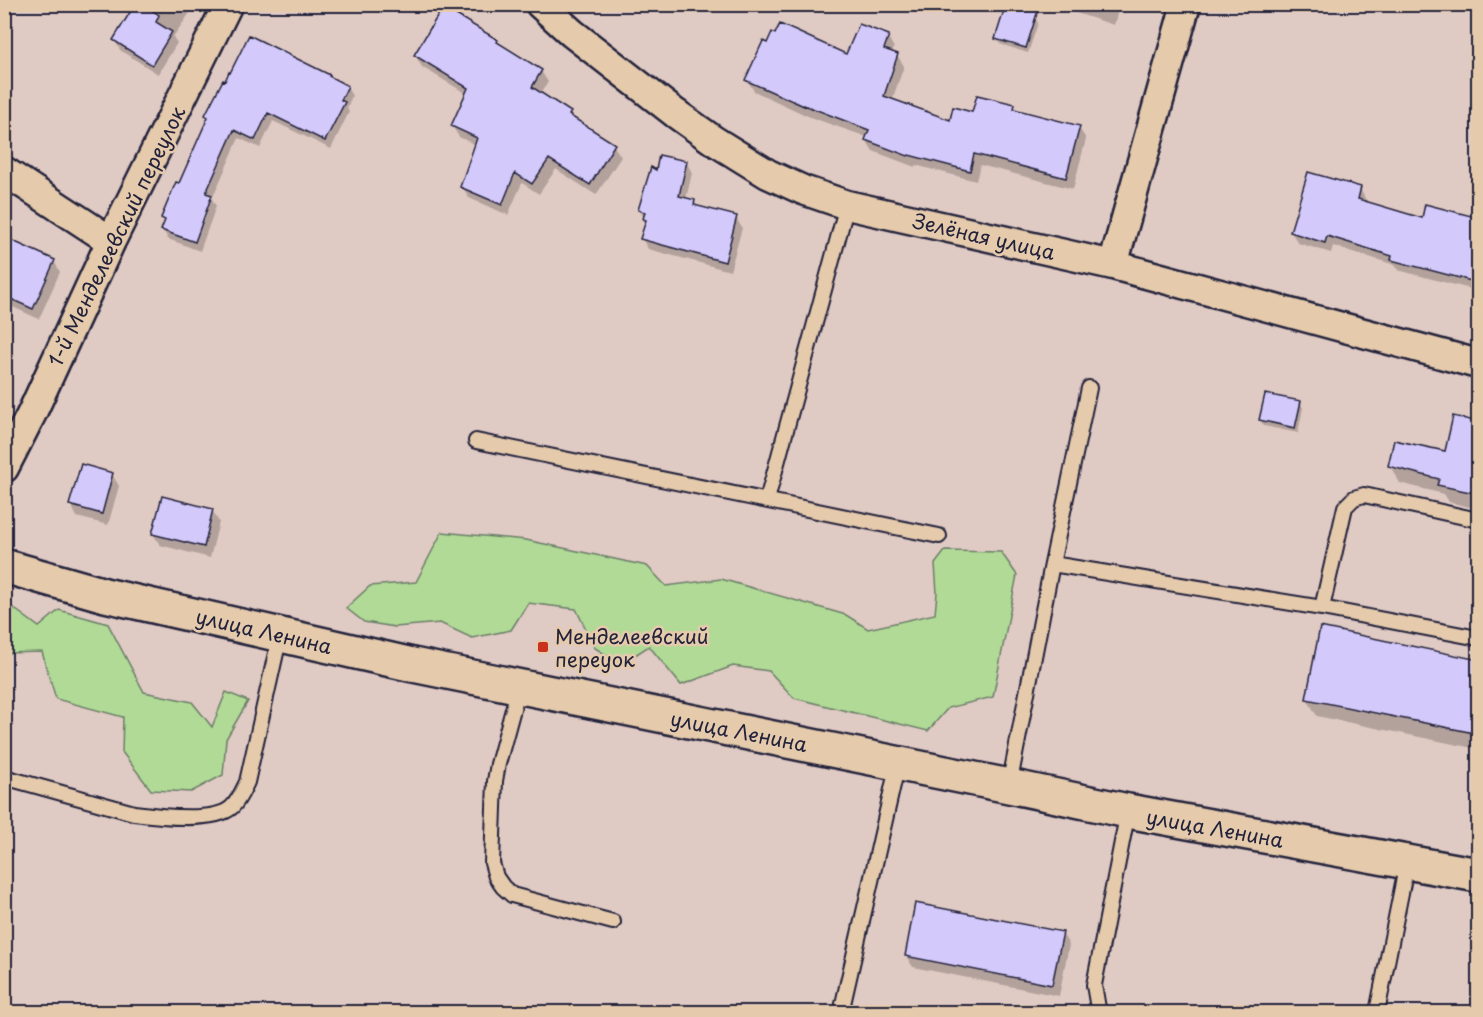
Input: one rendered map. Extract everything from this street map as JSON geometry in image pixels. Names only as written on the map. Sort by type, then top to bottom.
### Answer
[{"type":"main road","name":"улица Ленина","points":[[4,566],[105,595],[413,665],[1128,812],[1479,875]]},
{"type":"street","name":"1-й Менделеевский переулок","points":[[4,468],[111,241],[228,4]]},
{"type":"street","name":"Зелёная улица","points":[[540,4],[572,33],[713,140],[768,174],[803,190],[847,205],[1113,265],[1479,364]]},
{"type":"street","points":[[1113,265],[1186,4]]},
{"type":"street","points":[[4,171],[111,241]]},
{"type":"lane","points":[[767,500],[847,205]]},
{"type":"lane","points":[[1009,786],[1089,388]]},
{"type":"lane","points":[[477,441],[939,537]]},
{"type":"lane","points":[[1322,608],[1345,507],[1354,498],[1364,495],[1479,520]]},
{"type":"lane","points":[[1052,564],[1322,608],[1479,638]]},
{"type":"lane","points":[[4,777],[134,813],[156,816],[211,816],[222,813],[232,807],[247,782],[280,635]]},
{"type":"lane","points":[[519,687],[495,781],[492,862],[496,877],[512,895],[613,922]]},
{"type":"lane","points":[[843,1004],[898,763]]},
{"type":"lane","points":[[1100,1012],[1094,985],[1128,812]]},
{"type":"lane","points":[[1377,1012],[1407,863]]},
{"type":"green space","points":[[442,532],[526,540],[647,566],[666,586],[721,579],[846,615],[868,629],[935,614],[937,593],[935,564],[945,551],[1001,552],[1017,575],[993,697],[948,708],[928,731],[794,698],[769,671],[733,666],[681,685],[649,646],[621,664],[595,648],[576,609],[528,603],[511,630],[472,638],[440,623],[395,627],[364,622],[346,608],[370,586],[416,582]]},
{"type":"green space","points":[[4,601],[39,627],[59,610],[108,624],[144,692],[192,702],[212,727],[226,692],[248,701],[226,739],[223,775],[191,792],[151,790],[122,752],[123,717],[56,699],[42,652],[5,653]]},
{"type":"building","points":[[135,4],[143,4],[159,15],[156,22],[172,32],[152,65],[113,40]]},
{"type":"building","points":[[1006,4],[1040,4],[1026,48],[995,39]]},
{"type":"building","points":[[443,7],[542,70],[532,87],[571,112],[569,115],[615,144],[590,185],[549,159],[532,184],[515,173],[502,205],[460,187],[477,138],[451,126],[468,88],[414,55]]},
{"type":"building","points":[[780,24],[846,54],[859,24],[889,35],[884,49],[898,54],[884,96],[950,120],[953,107],[972,112],[977,95],[1015,104],[1014,109],[1080,126],[1066,178],[974,154],[970,171],[908,156],[865,140],[869,130],[804,106],[745,80],[763,41],[767,43],[772,32],[775,34]]},
{"type":"building","points":[[249,35],[348,86],[341,100],[345,102],[325,141],[268,113],[255,140],[234,130],[206,193],[212,195],[195,242],[161,230],[165,220],[161,218],[208,117],[205,115]]},
{"type":"building","points":[[659,155],[687,161],[679,196],[695,200],[694,205],[737,216],[725,262],[640,239],[646,220],[643,219],[645,212],[638,210],[651,167],[656,170]]},
{"type":"building","points":[[1308,172],[1361,187],[1358,199],[1422,218],[1425,204],[1479,218],[1479,283],[1391,260],[1392,256],[1327,236],[1325,243],[1290,232]]},
{"type":"building","points":[[4,237],[55,260],[33,309],[4,296]]},
{"type":"building","points":[[1265,394],[1301,401],[1295,428],[1259,420]]},
{"type":"building","points":[[1453,416],[1479,422],[1479,494],[1437,485],[1439,479],[1388,466],[1394,440],[1445,451]]},
{"type":"building","points":[[81,464],[113,473],[102,514],[69,505]]},
{"type":"building","points":[[162,496],[213,509],[204,547],[152,534]]},
{"type":"building","points":[[1320,627],[1479,660],[1479,734],[1306,699]]},
{"type":"building","points":[[915,903],[1063,932],[1052,985],[905,956]]},
{"type":"place","name":"Менделеевский переуок","points":[[543,647]]}]
